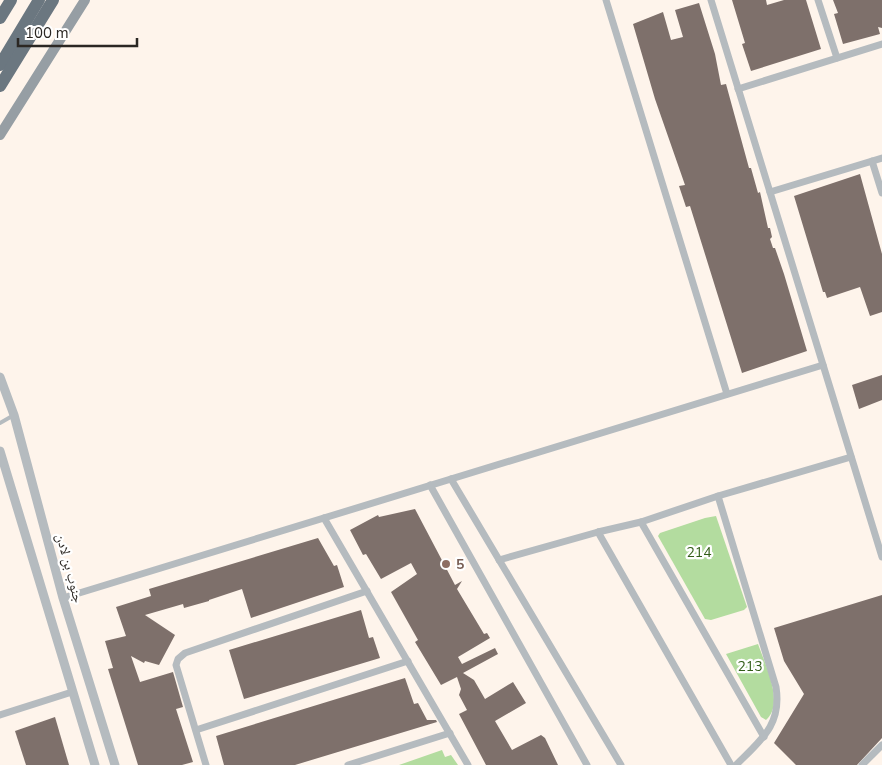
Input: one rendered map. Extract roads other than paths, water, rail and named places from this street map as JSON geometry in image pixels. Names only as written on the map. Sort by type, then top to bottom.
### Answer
[{"type":"highway","points":[[0,18],[11,0]]},
{"type":"highway","points":[[0,65],[39,0]]},
{"type":"highway","points":[[0,86],[53,0]]},
{"type":"main road","points":[[0,135],[85,0]]},
{"type":"street","points":[[606,0],[726,394]]},
{"type":"street","points":[[711,0],[882,557]]},
{"type":"street","points":[[818,0],[837,58]]},
{"type":"street","points":[[738,89],[882,44]]},
{"type":"street","points":[[770,192],[882,158]]},
{"type":"street","points":[[872,161],[882,193]]},
{"type":"street","points":[[63,598],[823,364]]},
{"type":"street","name":"جنوب بن لادن","points":[[0,377],[14,415],[63,598],[116,765]]},
{"type":"street","points":[[0,451],[95,765]]},
{"type":"street","points":[[499,560],[641,522],[718,496],[851,457]]},
{"type":"street","points":[[451,479],[621,765]]},
{"type":"street","points":[[430,485],[588,765]]},
{"type":"street","points":[[718,496],[776,687],[779,704],[774,721],[764,736],[736,765]]},
{"type":"street","points":[[324,518],[468,765]]},
{"type":"street","points":[[641,522],[764,736]]},
{"type":"street","points":[[598,532],[730,765]]},
{"type":"street","points":[[206,765],[176,665],[178,659],[185,653],[367,591]]},
{"type":"street","points":[[196,730],[408,661]]},
{"type":"street","points":[[0,715],[72,692]]},
{"type":"street","points":[[348,765],[450,733]]},
{"type":"street","points":[[862,765],[882,745]]},
{"type":"lane","points":[[0,423],[14,415]]},
{"type":"place","name":"5","points":[[446,564]]},
{"type":"park label","name":"214","points":[[699,552]]},
{"type":"park label","name":"213","points":[[750,666]]}]
